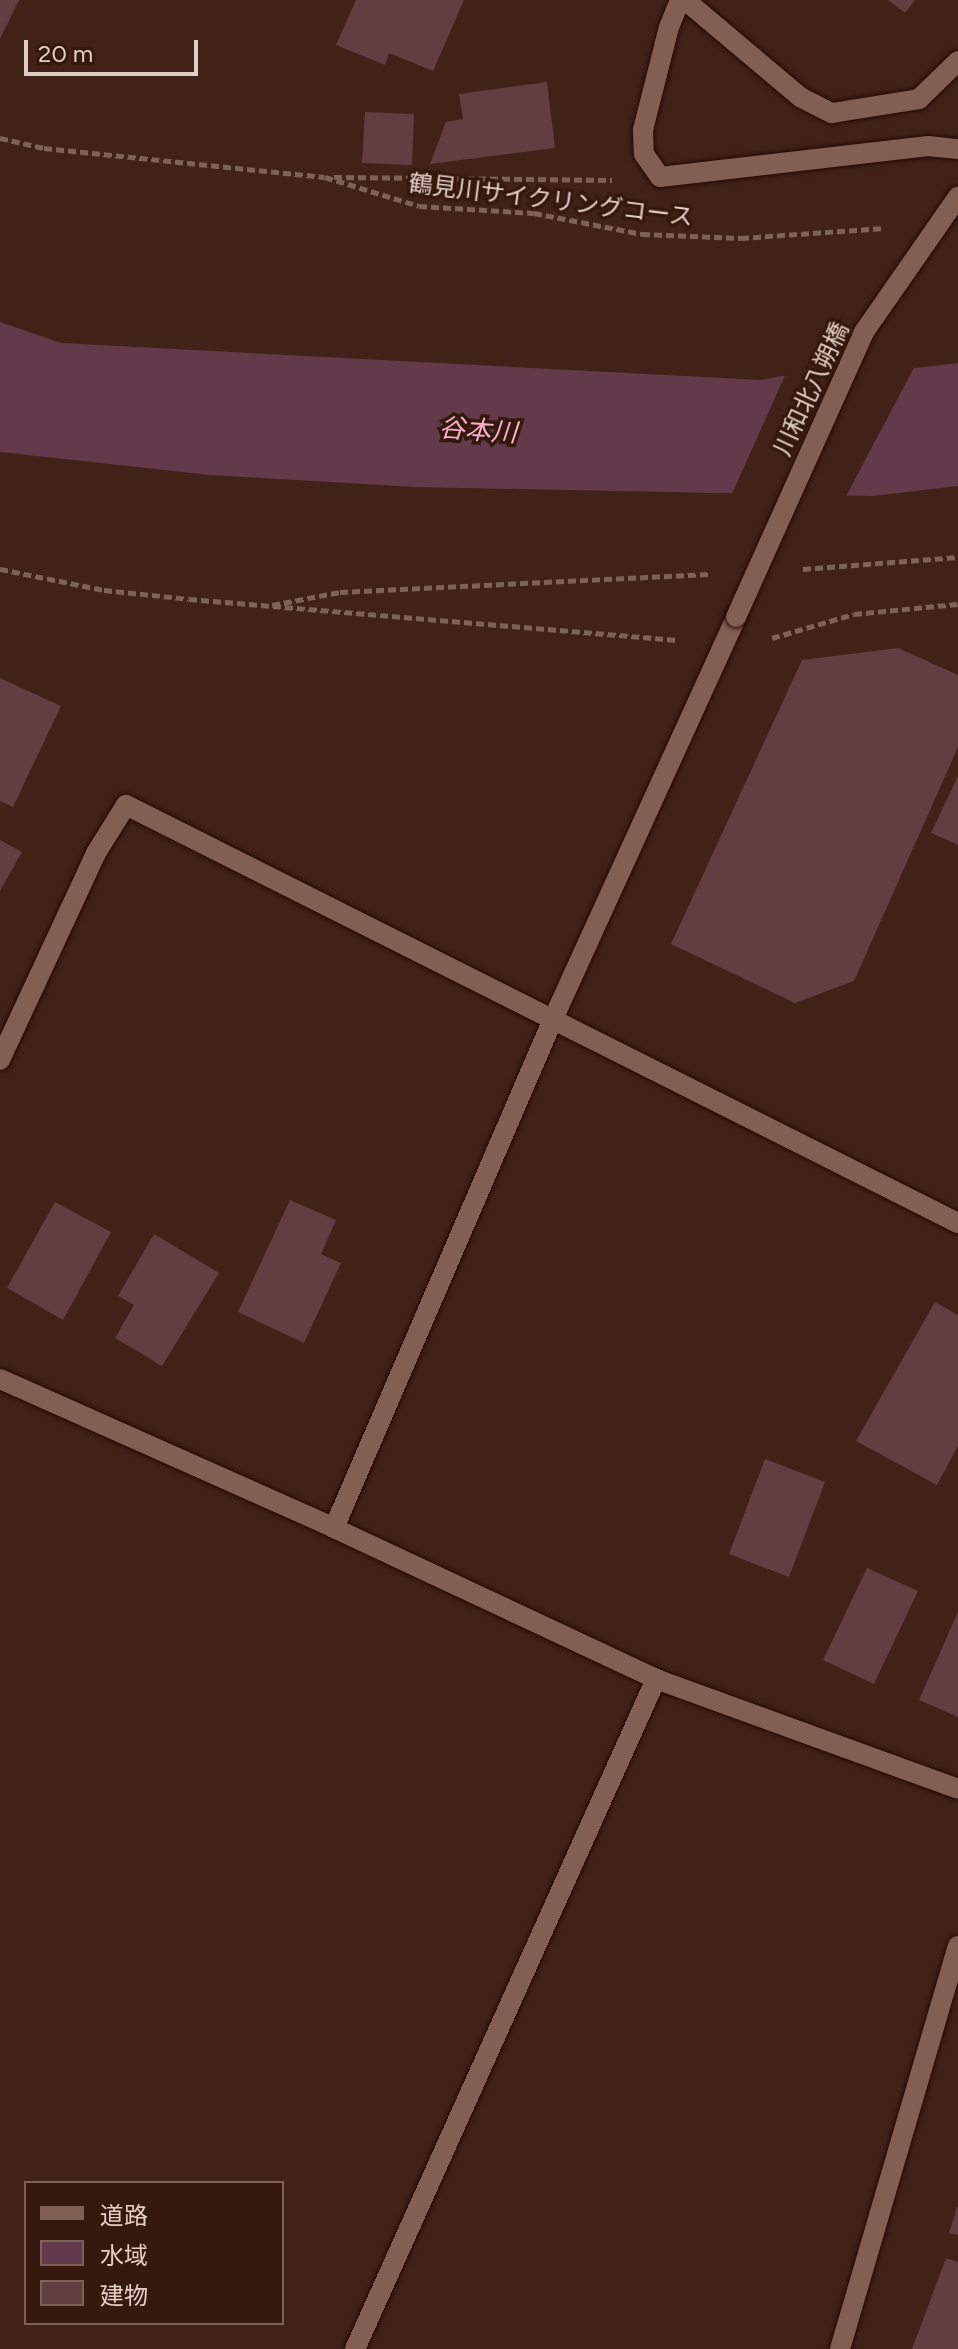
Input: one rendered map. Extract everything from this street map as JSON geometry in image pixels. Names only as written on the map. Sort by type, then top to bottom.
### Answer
[{"type":"street","points":[[958,61],[919,99],[832,113],[800,97],[682,0],[669,27],[643,130],[644,154],[660,177],[928,146],[958,149]]},
{"type":"street","name":"川和北八朔橋","points":[[334,1528],[554,1017],[864,332],[958,197]]},
{"type":"street","points":[[0,1060],[96,853],[126,805],[554,1017],[958,1223]]},
{"type":"street","points":[[0,1379],[334,1528],[656,1679],[958,1789]]},
{"type":"street","points":[[355,2349],[656,1679]]},
{"type":"street","points":[[840,2349],[958,1946]]},
{"type":"path","name":"鶴見川サイクリングコース","points":[[0,138],[44,148],[325,177],[419,206],[534,213],[642,234],[741,238],[897,227]]},
{"type":"path","points":[[325,177],[597,182]]},
{"type":"path","points":[[801,569],[958,557]]},
{"type":"path","points":[[0,569],[104,590],[677,640]]},
{"type":"path","points":[[272,605],[340,592],[721,573]]},
{"type":"path","points":[[768,639],[854,614],[958,604]]},
{"type":"water","name":"谷本川","points":[[0,322],[61,343],[761,380],[826,368],[874,373],[958,363],[958,486],[872,496],[414,487],[210,475],[0,452]]},
{"type":"pier","points":[[826,364],[874,369],[916,364],[844,500],[730,498],[787,371]]},
{"type":"building","points":[[0,0],[19,0],[0,39]]},
{"type":"building","points":[[356,0],[464,0],[433,71],[389,53],[385,65],[336,45]]},
{"type":"building","points":[[888,0],[915,0],[905,13]]},
{"type":"building","points":[[547,82],[555,148],[430,164],[446,122],[463,119],[459,94]]},
{"type":"building","points":[[365,112],[414,114],[412,165],[362,163]]},
{"type":"building","points":[[898,648],[958,675],[958,747],[854,981],[795,1003],[671,944],[802,660]]},
{"type":"building","points":[[0,678],[61,706],[13,807],[0,801]]},
{"type":"building","points":[[958,776],[958,845],[931,833]]},
{"type":"building","points":[[0,840],[22,852],[0,891]]},
{"type":"building","points":[[290,1200],[336,1220],[321,1254],[341,1263],[304,1343],[238,1312]]},
{"type":"building","points":[[55,1202],[111,1232],[63,1320],[7,1288]]},
{"type":"building","points":[[154,1234],[219,1273],[162,1366],[115,1338],[134,1305],[118,1296]]},
{"type":"building","points":[[935,1302],[958,1315],[958,1446],[937,1485],[856,1441]]},
{"type":"building","points":[[765,1459],[825,1482],[789,1577],[729,1554]]},
{"type":"building","points":[[867,1568],[918,1591],[874,1684],[823,1660]]},
{"type":"building","points":[[958,1612],[958,1717],[919,1700]]},
{"type":"building","points":[[958,2207],[958,2235],[949,2233]]},
{"type":"building","points":[[946,2258],[958,2262],[958,2349],[912,2349]]}]
